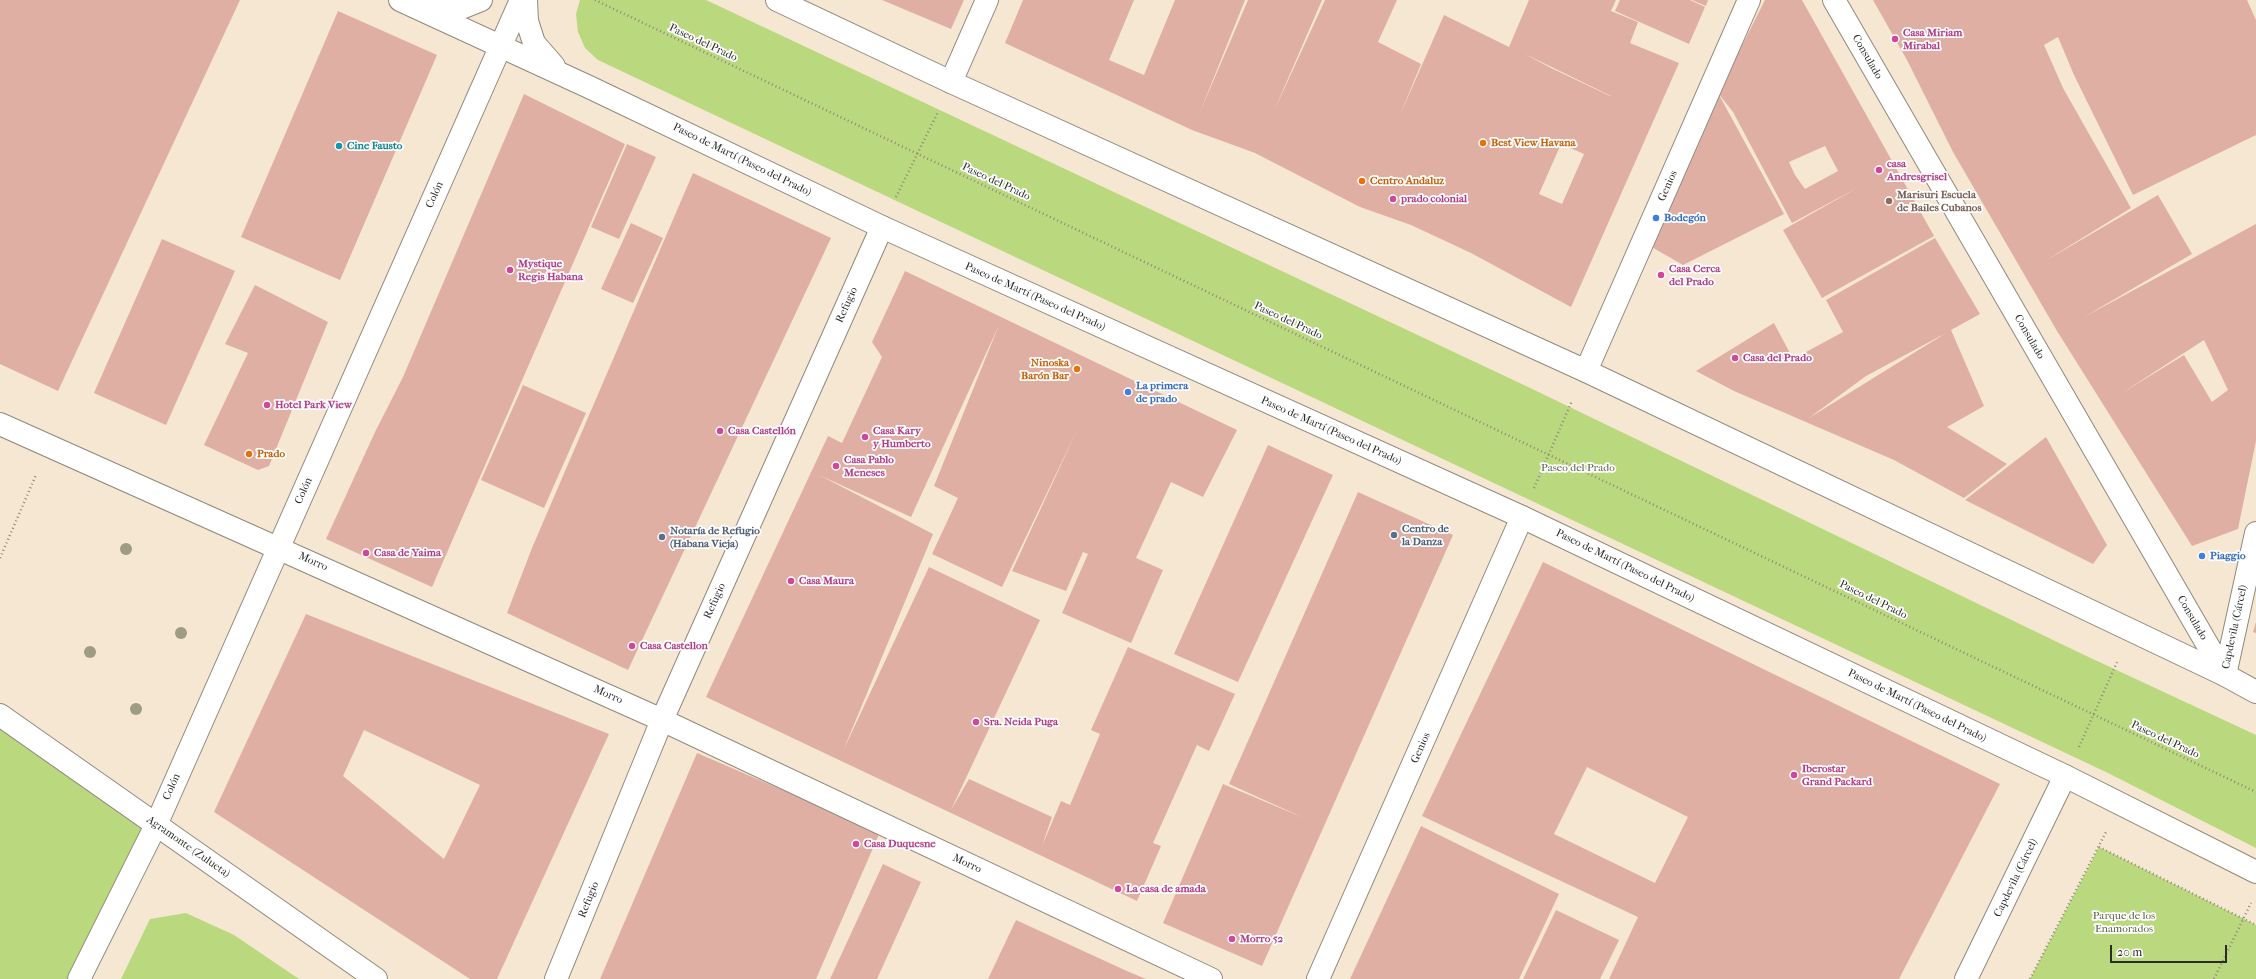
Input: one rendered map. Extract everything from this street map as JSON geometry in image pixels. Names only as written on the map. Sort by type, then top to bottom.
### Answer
[{"type":"street","points":[[403,2],[431,10],[456,10],[481,0]]},
{"type":"street","name":"Colón","points":[[79,979],[156,825],[280,548],[521,0]]},
{"type":"street","points":[[526,0],[527,21],[534,43],[549,63],[570,78]]},
{"type":"street","points":[[777,0],[951,82],[1586,371],[2225,675],[2256,692]]},
{"type":"street","points":[[951,82],[987,0]]},
{"type":"street","name":"Genios","points":[[1586,371],[1749,0]]},
{"type":"street","name":"Consulado","points":[[1834,0],[2225,675]]},
{"type":"street","name":"Paseo de Martí (Paseo del Prado)","points":[[403,2],[501,45],[882,227],[1522,517],[2065,776],[2256,872]]},
{"type":"street","name":"Refugio","points":[[556,979],[662,720],[882,227]]},
{"type":"street","name":"Morro","points":[[0,424],[662,720],[1211,979]]},
{"type":"street","name":"Genios","points":[[1318,979],[1522,517]]},
{"type":"street","name":"Capdevila (Cárcel)","points":[[2225,675],[2256,533]]},
{"type":"street","name":"Agramonte (Zulueta)","points":[[0,715],[376,979]]},
{"type":"street","name":"Capdevila (Cárcel)","points":[[1966,979],[2065,776]]},
{"type":"path","name":"Paseo del Prado","points":[[595,0],[2256,792]]},
{"type":"path","points":[[882,227],[951,82]]},
{"type":"path","points":[[1522,517],[1548,454],[1586,371]]},
{"type":"path","points":[[0,558],[49,445]]},
{"type":"path","points":[[2065,776],[2094,715],[2131,630]]},
{"type":"path","points":[[2030,979],[2099,847],[2256,925]]},
{"type":"path","points":[[2214,979],[2253,900]]},
{"type":"green space","name":"Paseo del Prado","points":[[580,0],[706,0],[1526,386],[2080,653],[2256,735],[2256,848],[2108,773],[598,60],[585,48],[578,32],[576,14]]},
{"type":"green space","points":[[0,715],[156,825],[79,979],[0,979]]},
{"type":"green space","name":"Parque de los Enamorados","points":[[2099,847],[2256,925],[2256,979],[2030,979]]},
{"type":"green space","points":[[186,913],[234,935],[299,979],[121,979],[150,919]]},
{"type":"building","points":[[0,0],[240,0],[58,391],[0,364]]},
{"type":"building","points":[[882,0],[964,0],[951,29]]},
{"type":"building","points":[[1023,0],[1134,0],[1109,60],[1144,75],[1175,0],[1245,0],[1200,112],[1248,0],[1322,0],[1274,111],[1325,0],[1397,0],[1378,42],[1421,64],[1400,115],[1444,15],[1509,47],[1529,0],[1616,0],[1611,11],[1638,22],[1630,43],[1679,63],[1571,307],[1471,253],[1411,225],[1360,207],[1255,153],[1192,130],[1005,43]],"holes":[[[1525,54],[1611,96],[1551,68]],[[1561,144],[1584,154],[1562,204],[1539,194]]]},
{"type":"building","points":[[1620,0],[1690,0],[1705,7],[1689,44],[1615,11]]},
{"type":"building","points":[[1692,0],[1708,0],[1706,6]]},
{"type":"building","points":[[1765,0],[1802,0],[1934,236],[1822,298],[1783,230],[1857,188],[1792,223],[1733,112],[1718,93]],"holes":[[[1825,146],[1838,171],[1805,189],[1795,175],[1789,162]]]},
{"type":"building","points":[[1873,0],[2247,0],[2256,20],[2256,135],[2133,195],[2074,75],[2058,37],[2044,45],[2063,88],[2131,208],[2045,261],[2158,195],[2192,254],[2084,317],[2256,224],[2256,441],[2238,529],[2192,546],[2057,331],[1953,152],[1907,60]],"holes":[[[2204,340],[2228,390],[2212,402],[2184,355],[2122,393]]]},
{"type":"building","name":"Cine Fausto","points":[[338,11],[437,55],[340,280],[241,237]]},
{"type":"building","points":[[1718,93],[1784,214],[1683,265],[1650,246]]},
{"type":"building","points":[[524,94],[625,144],[432,587],[326,539],[375,432],[403,377]]},
{"type":"building","points":[[627,144],[656,157],[619,239],[591,227]]},
{"type":"building","points":[[693,173],[831,238],[628,670],[507,613],[532,548]]},
{"type":"building","points":[[631,223],[663,238],[633,303],[601,289]]},
{"type":"building","points":[[1935,238],[1980,314],[1951,330],[1984,406],[1947,427],[2007,464],[1964,498],[1894,460],[1734,391],[1696,371],[1774,323],[1793,359],[1843,332],[1826,300]],"holes":[[[1946,333],[1809,418],[1866,376]]]},
{"type":"building","points":[[162,239],[235,271],[166,425],[94,393]]},
{"type":"building","points":[[905,271],[1237,430],[1203,497],[1171,482],[1136,558],[1163,570],[1131,643],[1062,613],[1088,554],[1083,552],[1066,591],[1012,571],[1077,430],[1002,587],[932,554],[958,498],[934,486],[999,325],[911,517],[819,475],[933,534],[843,751],[929,567],[1040,620],[951,810],[969,779],[1052,817],[1042,846],[1061,801],[1070,805],[1100,734],[1091,730],[1128,647],[1235,694],[1209,751],[1197,745],[1153,843],[1161,846],[1137,901],[706,697],[828,436],[842,443],[882,357],[872,342]]},
{"type":"building","points":[[255,285],[328,322],[269,466],[258,470],[204,445],[248,353],[225,344]]},
{"type":"building","points":[[523,385],[586,413],[544,508],[481,480]]},
{"type":"building","points":[[2046,437],[2107,545],[2093,564],[1965,500]]},
{"type":"building","points":[[1268,445],[1333,475],[1238,682],[1174,654]]},
{"type":"building","points":[[1358,492],[1453,535],[1262,966],[1163,923],[1223,784],[1304,818],[1229,784]]},
{"type":"building","name":"Iberostar Grand Packard","points":[[1543,562],[2000,784],[1899,979],[1609,979],[1638,917],[1422,816]],"holes":[[[1587,767],[1688,817],[1655,883],[1554,834]]]},
{"type":"building","points":[[306,614],[609,734],[497,979],[470,979],[214,812]],"holes":[[[364,730],[480,785],[444,859],[343,776]]]},
{"type":"building","points":[[2256,622],[2256,633],[2253,632]]},
{"type":"building","points":[[697,753],[880,832],[816,979],[600,979]]},
{"type":"building","points":[[1421,826],[1559,894],[1519,979],[1350,979]]},
{"type":"building","points":[[883,864],[921,882],[877,979],[830,979]]},
{"type":"building","points":[[1556,910],[1619,940],[1600,979],[1523,979]]},
{"type":"building","points":[[1016,920],[1129,972],[1146,979],[988,979]]},
{"type":"place","name":"Casa Miriam Mirabal","points":[[1895,39]]},
{"type":"place","name":"Best View Havana","points":[[1483,143]]},
{"type":"place","name":"Cine Fausto","points":[[339,146]]},
{"type":"place","name":"casa Andresgrisel","points":[[1879,170]]},
{"type":"place","name":"Centro Andaluz","points":[[1362,181]]},
{"type":"place","name":"prado colonial","points":[[1393,199]]},
{"type":"place","name":"Marisuri Escuela de Bailes Cubanos","points":[[1889,201]]},
{"type":"place","name":"Bodegón","points":[[1656,218]]},
{"type":"place","name":"Mystique Regis Habana","points":[[510,270]]},
{"type":"place","name":"Casa Cerca del Prado","points":[[1661,275]]},
{"type":"place","name":"Casa del Prado","points":[[1735,358]]},
{"type":"place","name":"Ninoska Barón Bar","points":[[1077,369]]},
{"type":"place","name":"La primera de prado","points":[[1128,392]]},
{"type":"place","name":"Hotel Park View","points":[[267,405]]},
{"type":"place","name":"Casa Castellón","points":[[720,431]]},
{"type":"place","name":"Casa Kary y Humberto","points":[[865,437]]},
{"type":"place","name":"Prado","points":[[249,454]]},
{"type":"place","name":"Casa Pablo Meneses","points":[[836,466]]},
{"type":"place","name":"Centro de la Danza","points":[[1394,535]]},
{"type":"place","name":"Notaría de Refugio (Habana Vieja)","points":[[662,537]]},
{"type":"place","name":"Casa de Yaima","points":[[366,553]]},
{"type":"place","name":"Piaggio","points":[[2202,556]]},
{"type":"place","name":"Casa Maura","points":[[791,581]]},
{"type":"place","name":"Casa Castellon","points":[[632,646]]},
{"type":"place","name":"Sra. Neida Puga","points":[[976,722]]},
{"type":"place","name":"Iberostar Grand Packard","points":[[1794,775]]},
{"type":"place","name":"Casa Duquesne","points":[[856,844]]},
{"type":"place","name":"La casa de amada","points":[[1118,889]]},
{"type":"place","name":"Morro 52","points":[[1232,939]]}]
